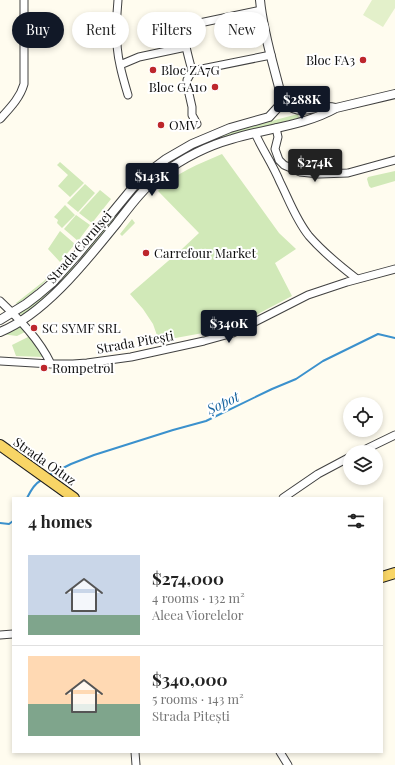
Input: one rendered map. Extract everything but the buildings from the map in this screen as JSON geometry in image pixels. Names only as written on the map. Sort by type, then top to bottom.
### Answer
[{"type":"main road","name":"Strada Oituz","points":[[0,445],[73,497]]},
{"type":"main road","points":[[383,577],[395,573]]},
{"type":"street","points":[[0,119],[22,92],[24,84],[24,0]]},
{"type":"street","points":[[118,0],[116,22],[117,48],[128,95]]},
{"type":"street","points":[[260,0],[271,55],[282,98],[286,104],[297,110],[322,106],[336,108]]},
{"type":"street","points":[[206,22],[261,10]]},
{"type":"street","points":[[120,65],[139,57],[181,48]]},
{"type":"street","points":[[186,48],[192,71],[187,80],[187,85],[192,114],[197,124]]},
{"type":"street","points":[[192,71],[271,55]]},
{"type":"street","name":"Strada Cornișei","points":[[0,332],[20,321],[62,288],[151,183],[160,175],[180,162],[231,139],[317,117],[336,108],[395,94]]},
{"type":"street","name":"Strada Cornișei","points":[[0,320],[40,294],[52,283],[140,180],[159,163],[192,144],[215,134],[230,128],[269,117],[280,105],[282,98]]},
{"type":"street","points":[[276,128],[278,137],[275,149],[280,160],[284,165],[300,172],[318,174],[348,173],[395,160]]},
{"type":"street","points":[[255,133],[300,223],[309,236],[328,255],[357,279]]},
{"type":"street","points":[[215,134],[218,144]]},
{"type":"street","points":[[175,153],[180,162]]},
{"type":"street","name":"Strada Pitești","points":[[0,361],[51,364],[87,363],[131,356],[204,341],[233,333],[308,295],[357,279],[395,269]]},
{"type":"street","points":[[0,300],[41,346],[51,364]]},
{"type":"street","points":[[374,445],[395,434]]},
{"type":"street","points":[[284,497],[318,474],[343,461]]},
{"type":"street","points":[[0,635],[12,634]]},
{"type":"street","points":[[135,753],[136,765]]},
{"type":"street","points":[[281,753],[288,765]]},
{"type":"green space","points":[[372,0],[395,0],[395,8],[383,27],[363,15]]},
{"type":"green space","points":[[298,114],[299,118],[237,133],[222,139],[221,138],[221,136],[233,131]]},
{"type":"green space","points":[[222,154],[279,233],[296,249],[275,263],[292,296],[239,324],[214,331],[159,341],[153,324],[130,294],[199,233],[158,191],[180,174],[196,165]]},
{"type":"green space","points":[[170,160],[172,162],[145,185],[142,182]]},
{"type":"green space","points":[[60,162],[84,183],[70,197],[58,186],[68,175],[57,165]]},
{"type":"green space","points":[[395,171],[395,181],[371,188],[369,186],[367,179],[368,177]]},
{"type":"green space","points":[[85,184],[95,193],[78,212],[67,203]]},
{"type":"green space","points":[[136,189],[139,191],[79,262],[76,260]]},
{"type":"green space","points":[[100,190],[111,199],[92,223],[79,213]]},
{"type":"green space","points":[[65,205],[75,215],[62,228],[57,223],[58,220],[54,217]]},
{"type":"green space","points":[[76,215],[90,225],[78,241],[64,229]]},
{"type":"green space","points":[[132,219],[135,223],[122,236],[120,234]]},
{"type":"green space","points":[[60,231],[75,244],[60,262],[48,249]]},
{"type":"green space","points":[[73,263],[77,266],[57,288],[33,308],[22,315],[19,313],[31,305]]},
{"type":"green space","points":[[56,268],[57,269],[28,297],[17,304],[16,303],[44,281]]},
{"type":"green space","points":[[19,325],[26,330],[25,332],[17,336],[1,334]]},
{"type":"green space","points":[[30,336],[43,357],[16,356],[12,345]]},
{"type":"waterway","name":"Șopot","points":[[51,474],[94,455],[206,421],[296,379],[323,361],[378,334],[395,338]]},
{"type":"waterway","name":"Șopot","points":[[28,497],[34,486],[40,481]]},
{"type":"waterway","name":"Șopot","points":[[0,523],[9,524],[12,522]]},
{"type":"place","name":"Bloc FA3","points":[[363,60]]},
{"type":"place","name":"Bloc ZA7G","points":[[153,70]]},
{"type":"place","name":"Bloc GA10","points":[[215,87]]},
{"type":"place","name":"OMV","points":[[161,125]]},
{"type":"place","name":"Carrefour Market","points":[[146,253]]},
{"type":"place","name":"SC SYMF SRL","points":[[34,328]]},
{"type":"place","name":"Rompetrol","points":[[44,368]]}]
